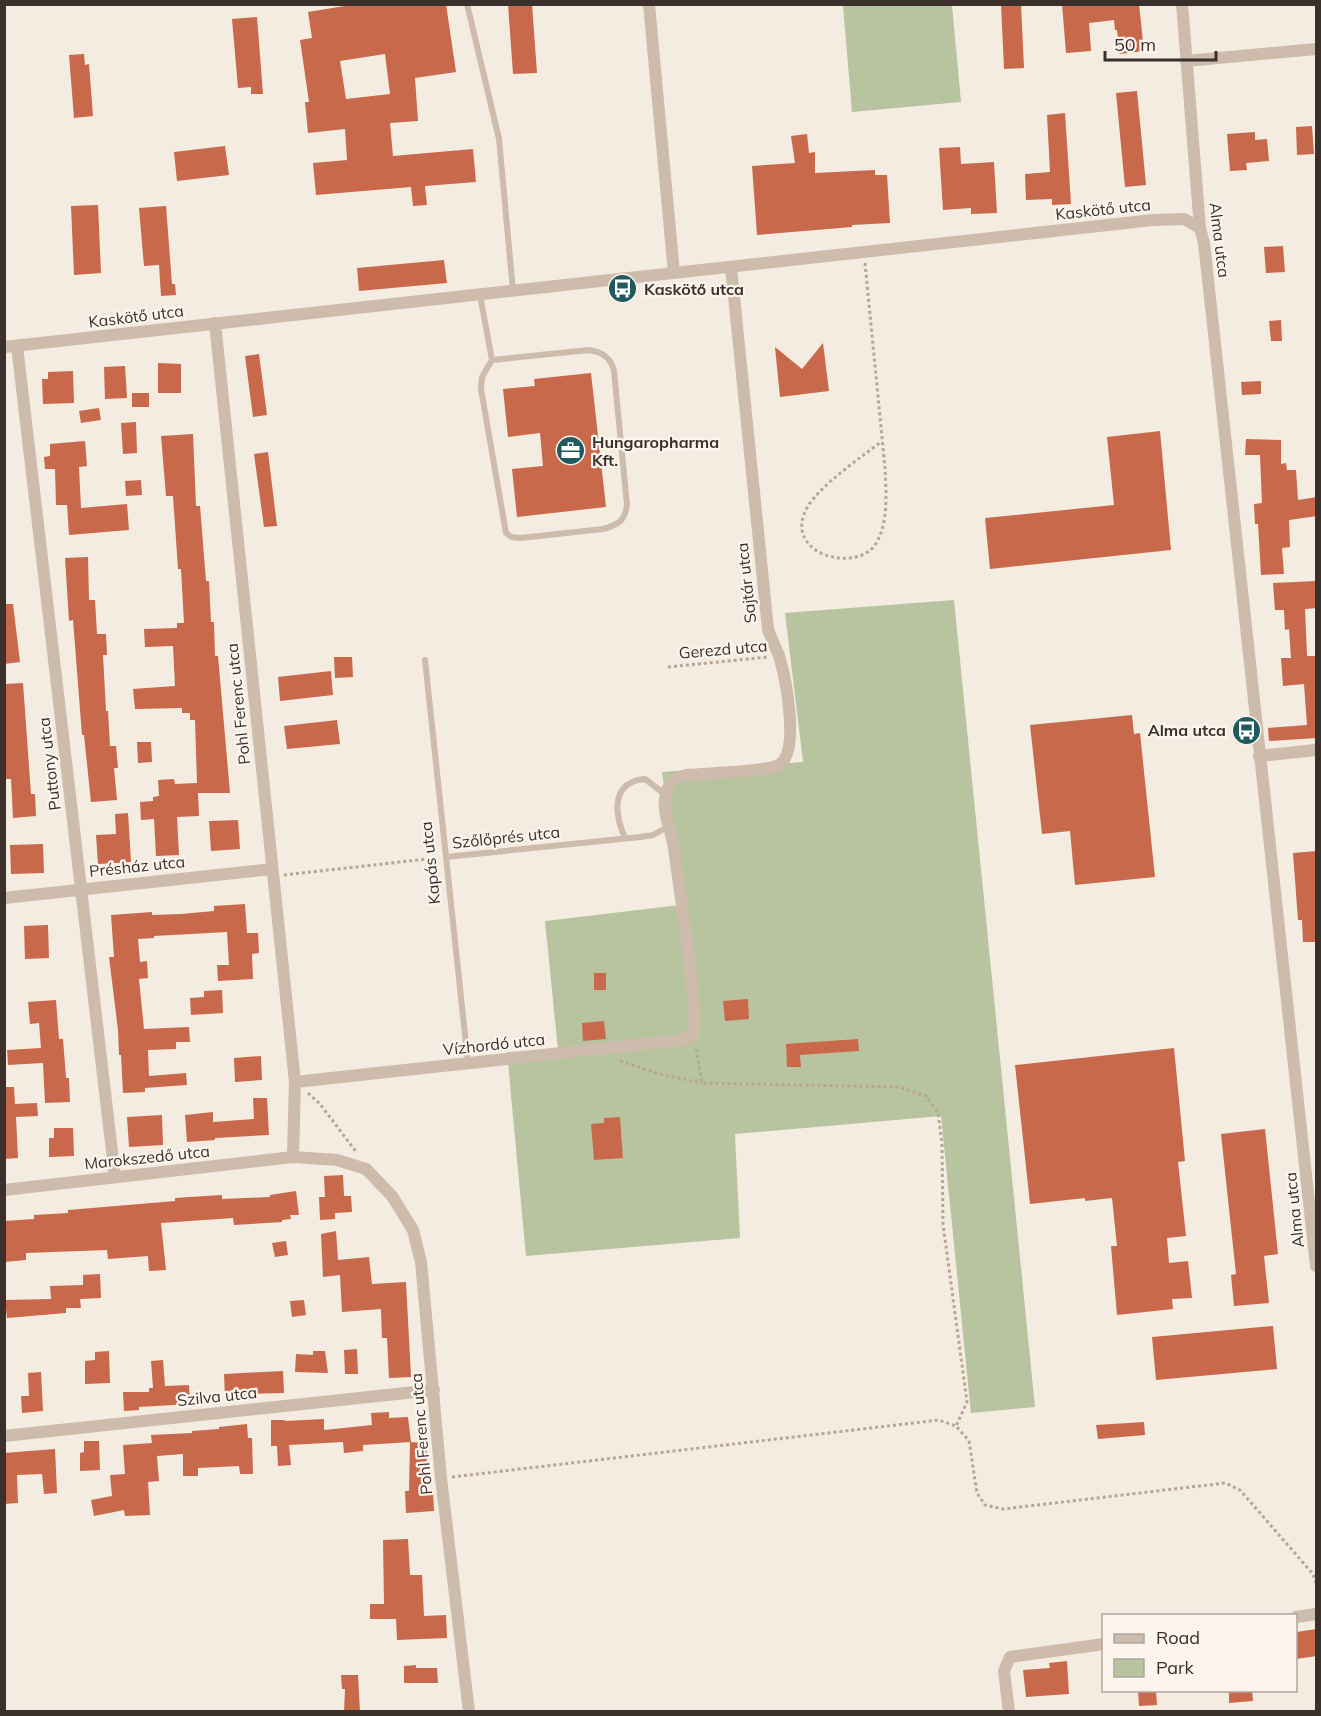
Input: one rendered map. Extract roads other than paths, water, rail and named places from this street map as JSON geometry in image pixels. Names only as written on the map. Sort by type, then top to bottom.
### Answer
[{"type":"street","points":[[649,4],[674,273]]},
{"type":"street","name":"Alma utca","points":[[1182,4],[1200,228],[1206,255],[1259,756],[1317,1266]]},
{"type":"street","points":[[1186,61],[1317,49]]},
{"type":"street","name":"Kaskötő utca","points":[[10,346],[1153,220],[1184,219],[1200,228]]},
{"type":"street","name":"Sajtár utca","points":[[666,795],[668,785],[676,778],[687,775],[759,770],[778,766],[788,756],[791,743],[787,689],[767,620],[731,267]]},
{"type":"street","name":"Pohl Ferenc utca","points":[[215,323],[295,1082],[293,1157],[337,1160],[366,1169],[392,1196],[413,1230],[421,1262],[441,1479],[469,1712]]},
{"type":"street","name":"Puttony utca","points":[[10,346],[81,889],[115,1177]]},
{"type":"street","points":[[1259,756],[1317,750]]},
{"type":"street","points":[[666,795],[669,826]]},
{"type":"street","name":"Vízhordó utca","points":[[295,1082],[681,1040],[694,1035],[694,1010],[674,843],[669,826]]},
{"type":"street","name":"Présház utca","points":[[4,898],[273,872]]},
{"type":"street","name":"Marokszedő utca","points":[[4,1190],[293,1157]]},
{"type":"street","name":"Szilva utca","points":[[4,1436],[434,1390]]},
{"type":"street","points":[[1297,1617],[1317,1614]]},
{"type":"street","points":[[1009,1712],[1005,1671],[1010,1657],[1102,1644]]},
{"type":"lane","points":[[467,4],[500,139],[513,291]]},
{"type":"lane","points":[[480,294],[492,360],[482,377],[481,389],[506,533],[512,537],[521,538],[603,529],[622,521],[627,505],[614,371],[610,361],[605,355],[590,350],[492,360]]},
{"type":"lane","name":"Kapás utca","points":[[426,660],[468,1063]]},
{"type":"lane","points":[[625,838],[618,812],[619,797],[623,786],[633,780],[645,779],[666,795]]},
{"type":"lane","name":"Szőlőprés utca","points":[[446,857],[653,835],[669,826]]},
{"type":"place","name":"Kaskötő utca","points":[[623,289]]},
{"type":"place","name":"Hungaropharma Kft.","points":[[571,451]]},
{"type":"place","name":"Alma utca","points":[[1247,730]]}]
